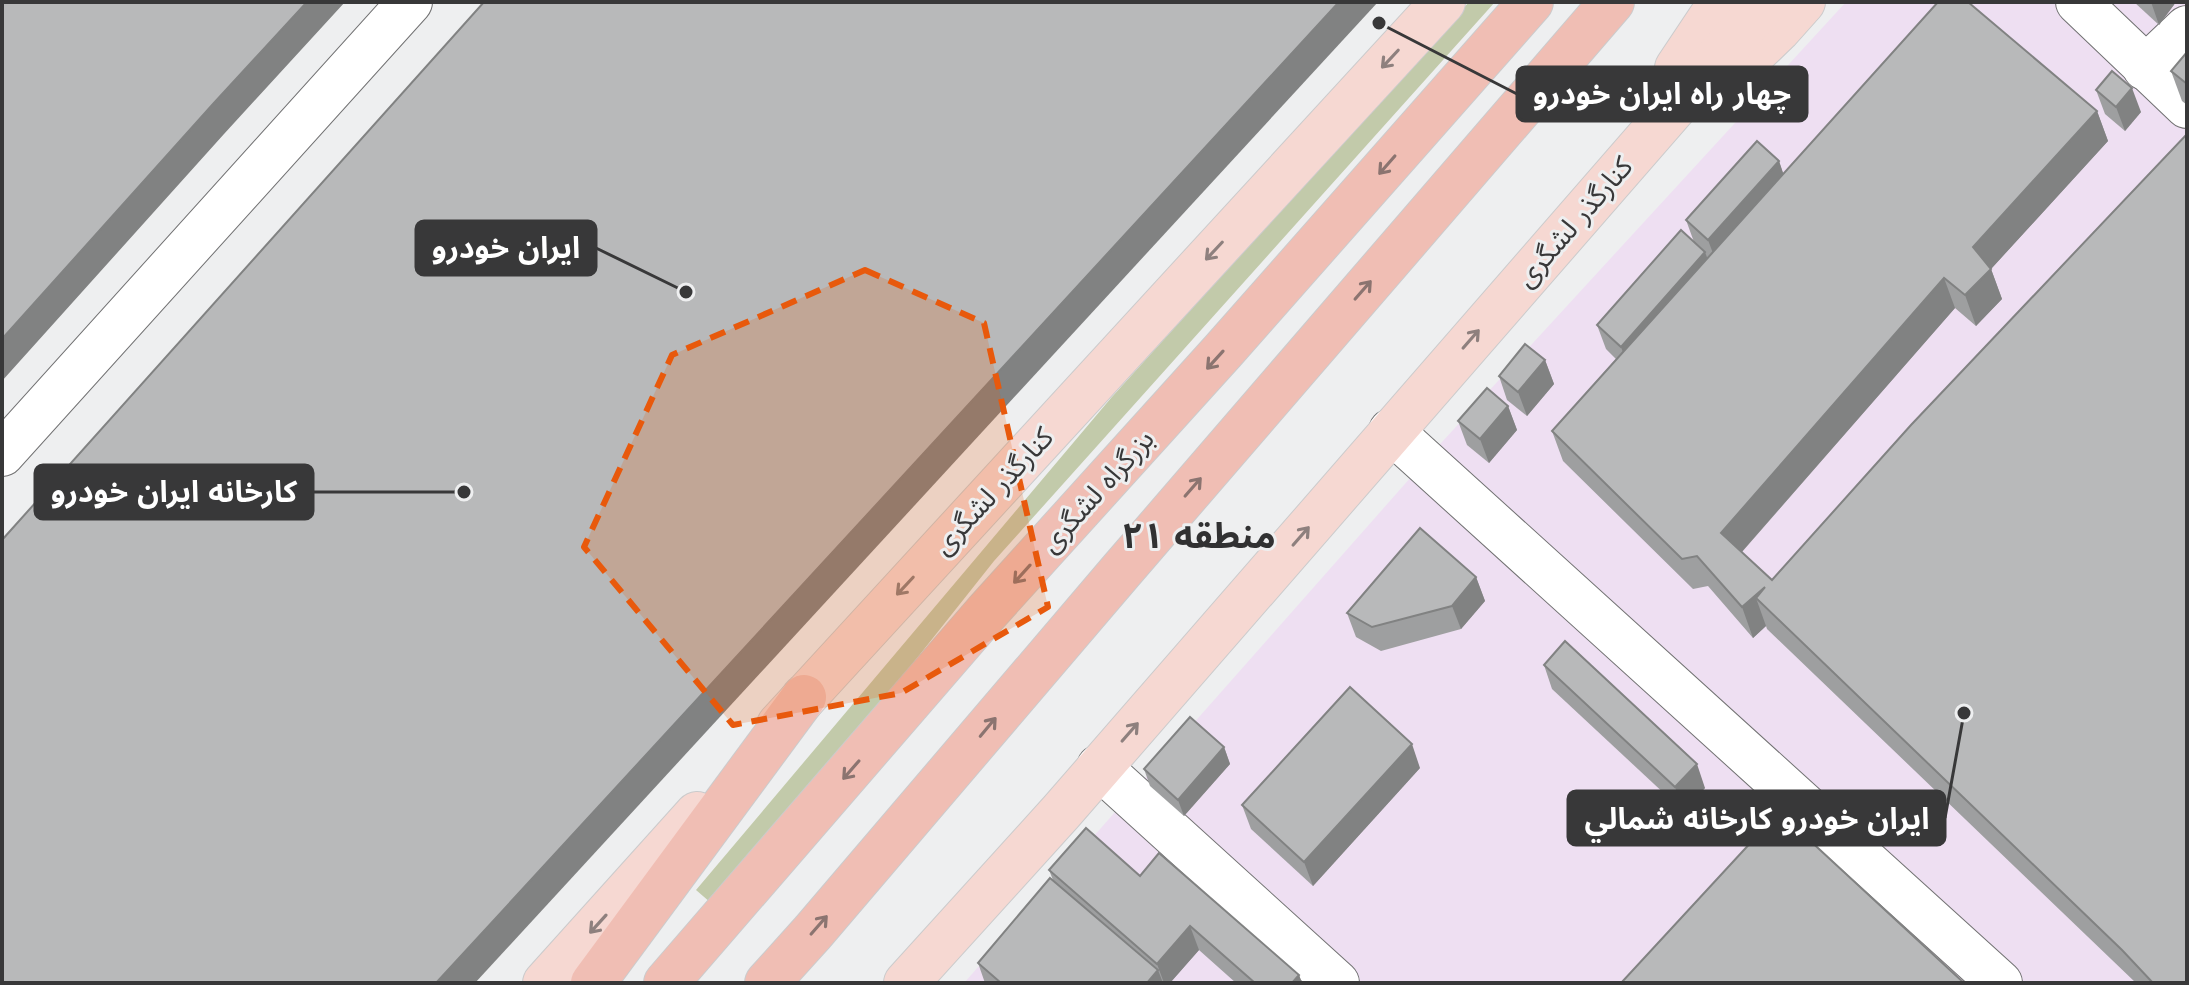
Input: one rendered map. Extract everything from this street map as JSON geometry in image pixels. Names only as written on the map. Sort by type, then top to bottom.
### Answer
[{"type":"highway","name":"بزرگراه لشگری","points":[[666,983],[986,613],[1233,340],[1531,2]]},
{"type":"highway","points":[[767,983],[1610,4]]},
{"type":"highway","points":[[593,983],[804,697]]},
{"type":"main road","name":"کنارگذر لشگری","points":[[545,983],[1443,2]]},
{"type":"main road","points":[[1578,216],[1721,2]]},
{"type":"main road","name":"کنارگذر لشگری","points":[[906,983],[1061,812],[1766,2]]},
{"type":"main road","points":[[1578,216],[1778,30],[1803,2]]},
{"type":"main road","points":[[870,983],[1061,812]]},
{"type":"lane","points":[[2,454],[410,2]]},
{"type":"lane","points":[[2078,2],[2187,106]]},
{"type":"lane","points":[[2145,68],[2187,28]]},
{"type":"lane","points":[[1391,431],[2000,983]]},
{"type":"lane","points":[[1099,767],[1337,983]]},
{"type":"highlighted area","points":[[865,270],[984,323],[1048,607],[901,693],[733,725],[584,547],[672,355]]},
{"type":"shaded area","points":[[1846,2],[2187,2],[2187,983],[964,983],[1442,442]]},
{"type":"green space","points":[[1469,2],[1495,2],[994,561],[718,909],[696,890],[1111,398]]},
{"type":"building","points":[[2,2],[307,2],[2,339]]},
{"type":"building","points":[[484,2],[1339,2],[436,983],[2,983],[2,540]]},
{"type":"building","points":[[1938,2],[1968,2],[2097,111],[1973,247],[1991,269],[1965,295],[1944,278],[1721,533],[1772,580],[1911,425],[2187,134],[2187,983],[2153,983],[1756,598],[1765,587],[1742,607],[1697,556],[1682,559],[1552,431]]},
{"type":"building","points":[[2187,52],[2187,84],[2171,71]]},
{"type":"building","points":[[2112,71],[2132,88],[2116,107],[2096,90]]},
{"type":"building","points":[[1757,141],[1779,161],[1708,240],[1686,220]]},
{"type":"building","points":[[1681,230],[1705,252],[1621,347],[1597,325]]},
{"type":"building","points":[[1525,344],[1545,360],[1518,392],[1499,376]]},
{"type":"building","points":[[1487,388],[1508,406],[1480,439],[1458,421]]},
{"type":"building","points":[[1420,528],[1476,577],[1452,606],[1372,627],[1347,613]]},
{"type":"building","points":[[1565,641],[1697,764],[1675,787],[1544,665]]},
{"type":"building","points":[[1350,687],[1412,744],[1304,862],[1242,805]]},
{"type":"building","points":[[1190,717],[1224,747],[1178,800],[1144,769]]},
{"type":"building","points":[[1779,812],[1964,983],[1621,983]]},
{"type":"building","points":[[1086,828],[1140,876],[1159,853],[1299,975],[1292,983],[1255,983],[1190,926],[1157,964],[1049,870]]},
{"type":"building","points":[[1050,878],[1158,970],[1147,983],[1001,983],[978,963]]},
{"type":"place","name":"چهار راه ایران خودرو","points":[[1379,23]]},
{"type":"place","name":"ایران خودرو","points":[[686,292]]},
{"type":"place","name":"کارخانه ایران خودرو","points":[[464,492]]},
{"type":"place","name":"ايران خودرو كارخانه شمالي","points":[[1964,713]]},
{"type":"district","name":"منطقه ۲۱","points":[[1199,535]]}]
